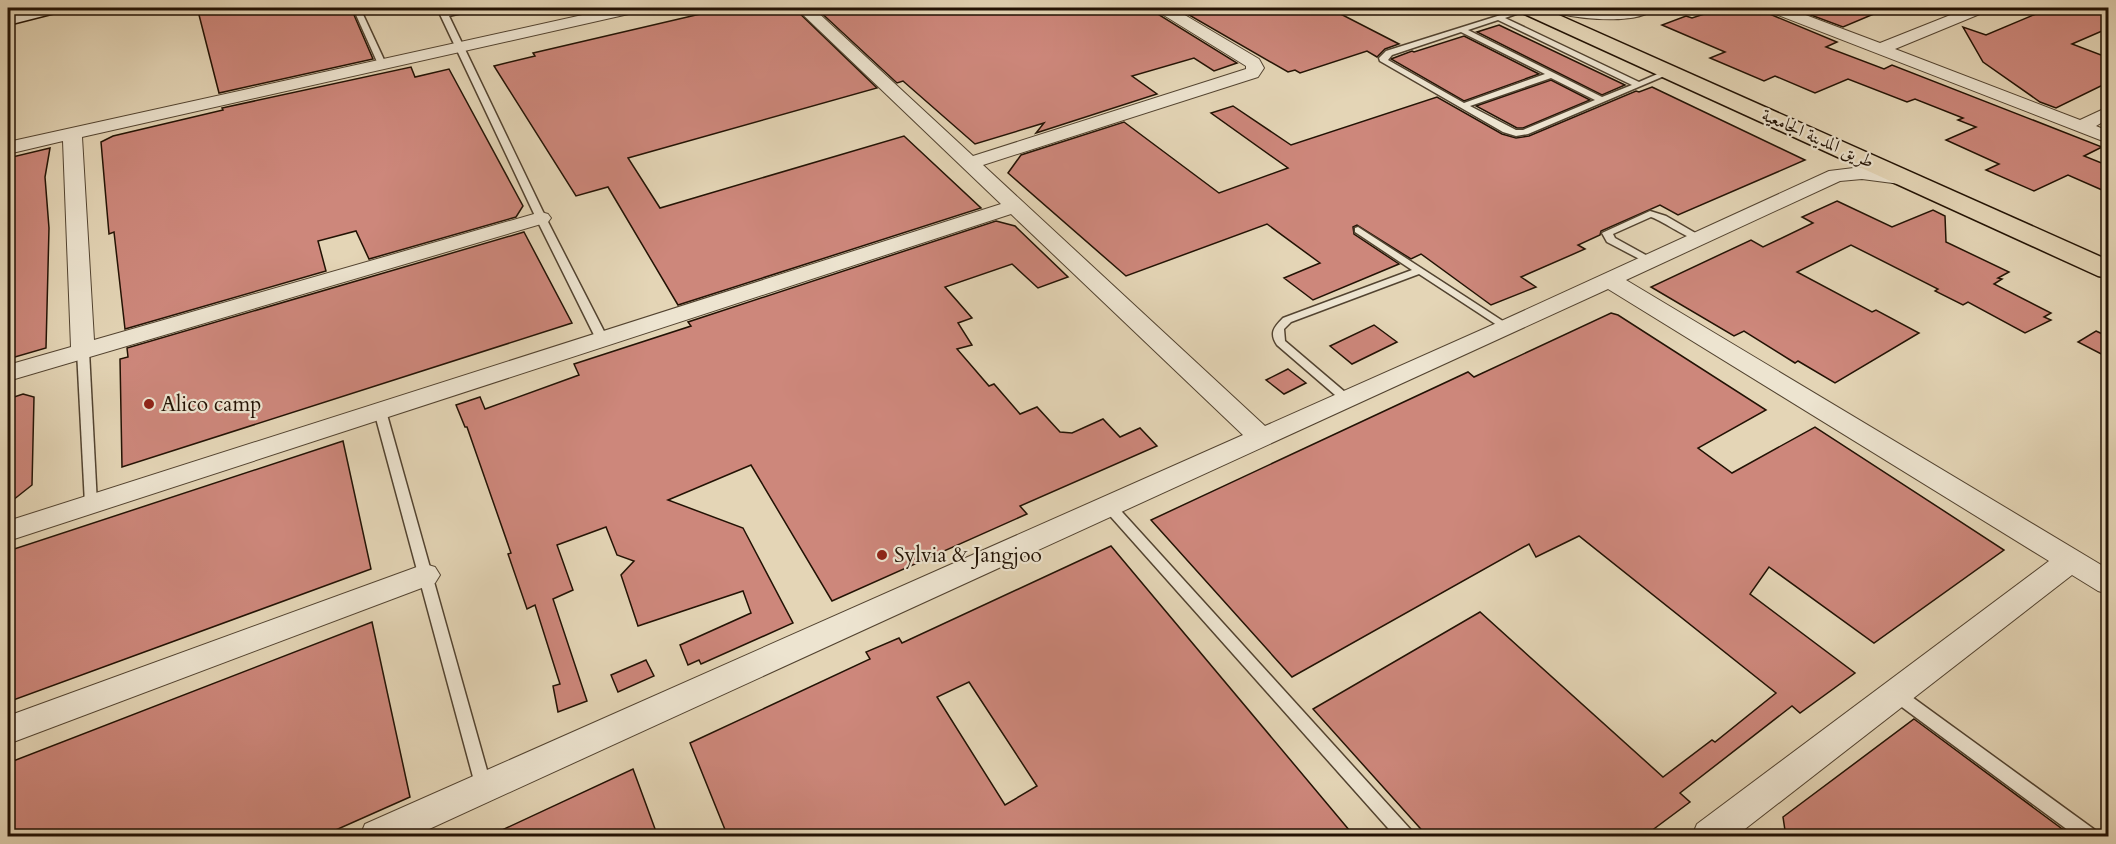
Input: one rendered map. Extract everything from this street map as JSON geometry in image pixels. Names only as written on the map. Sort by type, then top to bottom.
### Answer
[{"type":"main road","points":[[8,12],[30,8]]},
{"type":"main road","points":[[8,19],[52,8]]},
{"type":"main road","name":"طريق المدينة الجامعية","points":[[1528,8],[2109,270]]},
{"type":"main road","name":"طريق المدينة الجامعية","points":[[1563,9],[2109,252]]},
{"type":"street","points":[[8,148],[633,8]]},
{"type":"street","points":[[804,8],[1260,436]]},
{"type":"street","points":[[970,163],[1252,73],[1255,68],[1253,63],[1163,8]]},
{"type":"street","points":[[1774,8],[2109,137]]},
{"type":"street","points":[[1881,49],[1981,8]]},
{"type":"street","points":[[1563,9],[1595,15],[1639,10]]},
{"type":"street","points":[[1620,30],[1621,20],[1639,10]]},
{"type":"street","points":[[2082,126],[2109,112]]},
{"type":"street","points":[[72,134],[83,351]]},
{"type":"street","points":[[377,837],[1260,436],[1507,327],[1836,175],[1841,170],[1842,163],[1840,156],[1827,142]]},
{"type":"street","points":[[1836,175],[1870,173],[1911,179]]},
{"type":"street","points":[[8,531],[1015,206]]},
{"type":"street","points":[[8,373],[541,218]]},
{"type":"street","points":[[1610,280],[2109,583]]},
{"type":"street","points":[[1710,836],[2071,560]]},
{"type":"street","points":[[8,730],[425,575]]},
{"type":"lane","points":[[356,8],[382,64]]},
{"type":"lane","points":[[479,8],[443,11],[541,218],[602,339]]},
{"type":"lane","points":[[1528,8],[1389,53],[1383,58],[1388,64],[1506,130],[1521,133],[1672,71]]},
{"type":"lane","points":[[1499,18],[1639,85]]},
{"type":"lane","points":[[1462,30],[1602,100]]},
{"type":"lane","points":[[1463,106],[1551,75]]},
{"type":"lane","points":[[1649,261],[1611,240],[1606,233],[1650,214],[1663,218],[1699,238]]},
{"type":"lane","points":[[1358,230],[1507,327]]},
{"type":"lane","points":[[1346,398],[1281,344],[1278,338],[1279,328],[1287,320],[1420,270]]},
{"type":"lane","points":[[83,351],[91,504]]},
{"type":"lane","points":[[380,411],[485,789]]},
{"type":"lane","points":[[1108,505],[1405,837]]},
{"type":"lane","points":[[1896,694],[2089,837]]},
{"type":"building","points":[[215,8],[351,8],[373,59],[219,93],[198,11]]},
{"type":"building","points":[[726,8],[794,8],[877,88],[628,158],[660,208],[904,136],[981,208],[678,305],[608,187],[576,196],[494,66],[535,56],[533,53]]},
{"type":"building","points":[[816,8],[1153,8],[1156,13],[1237,63],[1214,71],[1194,58],[1132,76],[1157,94],[1036,133],[1044,123],[975,144],[903,81],[897,83]]},
{"type":"building","points":[[1177,8],[1329,8],[1399,44],[1385,49],[1377,57],[1367,51],[1300,73],[1295,70],[1288,72]]},
{"type":"building","points":[[1723,8],[1764,8],[1767,13],[1837,42],[1826,47],[1884,69],[1892,65],[2102,147],[2084,156],[2109,166],[2109,193],[2068,175],[2034,191],[1986,170],[1999,164],[1946,140],[1976,127],[1958,120],[1963,118],[1915,99],[1907,102],[1848,79],[1815,93],[1775,76],[1764,81],[1710,58],[1725,52],[1662,25],[1686,16],[1692,18]]},
{"type":"building","points":[[1792,8],[1888,8],[1843,27]]},
{"type":"building","points":[[2050,8],[2109,8],[2109,28],[2072,44],[2109,58],[2109,82],[2056,108],[2040,102],[1983,62],[1963,27],[1986,35]]},
{"type":"building","points":[[1499,25],[1625,85],[1602,95],[1477,32]]},
{"type":"building","points":[[1464,36],[1539,74],[1464,101],[1391,59]]},
{"type":"building","points":[[411,67],[415,77],[449,69],[523,206],[516,217],[369,259],[356,231],[318,241],[326,271],[125,329],[114,232],[109,234],[101,142],[113,136],[223,110],[222,108]]},
{"type":"building","points":[[1551,80],[1590,100],[1523,128],[1517,128],[1476,106]]},
{"type":"building","points":[[1652,87],[1805,160],[1678,215],[1660,205],[1601,231],[1600,235],[1578,245],[1585,249],[1521,277],[1536,287],[1491,305],[1421,254],[1411,259],[1357,225],[1353,227],[1354,234],[1399,264],[1313,300],[1284,278],[1320,263],[1267,224],[1126,276],[1008,173],[1021,155],[1124,122],[1219,193],[1288,168],[1211,113],[1233,106],[1291,145],[1437,97],[1502,134],[1516,138],[1529,136],[1636,91]]},
{"type":"building","points":[[50,148],[45,177],[49,228],[46,348],[8,359],[8,158]]},
{"type":"building","points":[[1837,201],[1892,227],[1933,210],[1945,216],[1946,242],[2009,272],[1998,278],[2002,279],[1994,284],[2051,313],[2044,317],[2051,320],[2025,333],[1968,302],[1963,305],[1935,291],[1938,289],[1851,245],[1797,272],[1872,312],[1876,310],[1919,333],[1835,383],[1798,361],[1795,363],[1744,331],[1734,336],[1651,287],[1751,240],[1763,247],[1813,223],[1802,217]]},
{"type":"building","points":[[996,221],[1015,226],[1068,277],[1038,288],[1012,264],[945,287],[972,318],[958,323],[972,345],[957,349],[989,386],[994,384],[1020,414],[1037,407],[1060,432],[1072,433],[1103,419],[1120,437],[1140,428],[1157,446],[1020,506],[1027,514],[832,601],[751,465],[668,500],[743,528],[793,623],[701,664],[699,660],[688,665],[680,645],[751,613],[743,591],[638,626],[621,575],[634,561],[617,555],[606,527],[557,545],[573,590],[553,599],[587,701],[558,712],[553,686],[560,684],[535,605],[527,609],[508,554],[511,553],[467,427],[456,405],[480,397],[485,409],[579,375],[574,364],[691,326],[688,322]]},
{"type":"building","points":[[524,232],[572,323],[122,467],[120,359],[128,357],[127,348]]},
{"type":"building","points":[[1611,313],[1618,315],[1766,410],[1698,448],[1732,473],[1815,427],[2004,550],[1874,643],[1769,567],[1750,594],[1855,673],[1800,713],[1792,706],[1680,793],[1690,802],[1643,837],[1428,837],[1313,709],[1480,612],[1663,777],[1712,740],[1715,742],[1776,693],[1579,536],[1536,557],[1529,544],[1292,677],[1151,520],[1468,372],[1474,377]]},
{"type":"building","points":[[1374,325],[1397,342],[1352,364],[1330,346]]},
{"type":"building","points":[[2096,331],[2109,337],[2109,358],[2078,342]]},
{"type":"building","points":[[1288,369],[1306,383],[1284,394],[1266,380]]},
{"type":"building","points":[[23,394],[34,397],[32,485],[8,504],[8,399]]},
{"type":"building","points":[[343,441],[371,569],[8,702],[8,551]]},
{"type":"building","points":[[1111,546],[1355,837],[728,837],[690,743],[870,659],[866,652],[899,638],[902,643]],"holes":[[[969,682],[1037,786],[1005,805],[937,697]]]},
{"type":"building","points":[[372,622],[410,797],[320,837],[8,837],[8,763]]},
{"type":"building","points":[[646,660],[654,676],[618,692],[611,675]]},
{"type":"building","points":[[1914,719],[2073,837],[1786,837],[1783,817]]},
{"type":"building","points":[[633,769],[658,837],[487,837]]},
{"type":"place","name":"Alico camp","points":[[149,404]]},
{"type":"place","name":"Sylvia & Jangjoo","points":[[882,555]]}]
